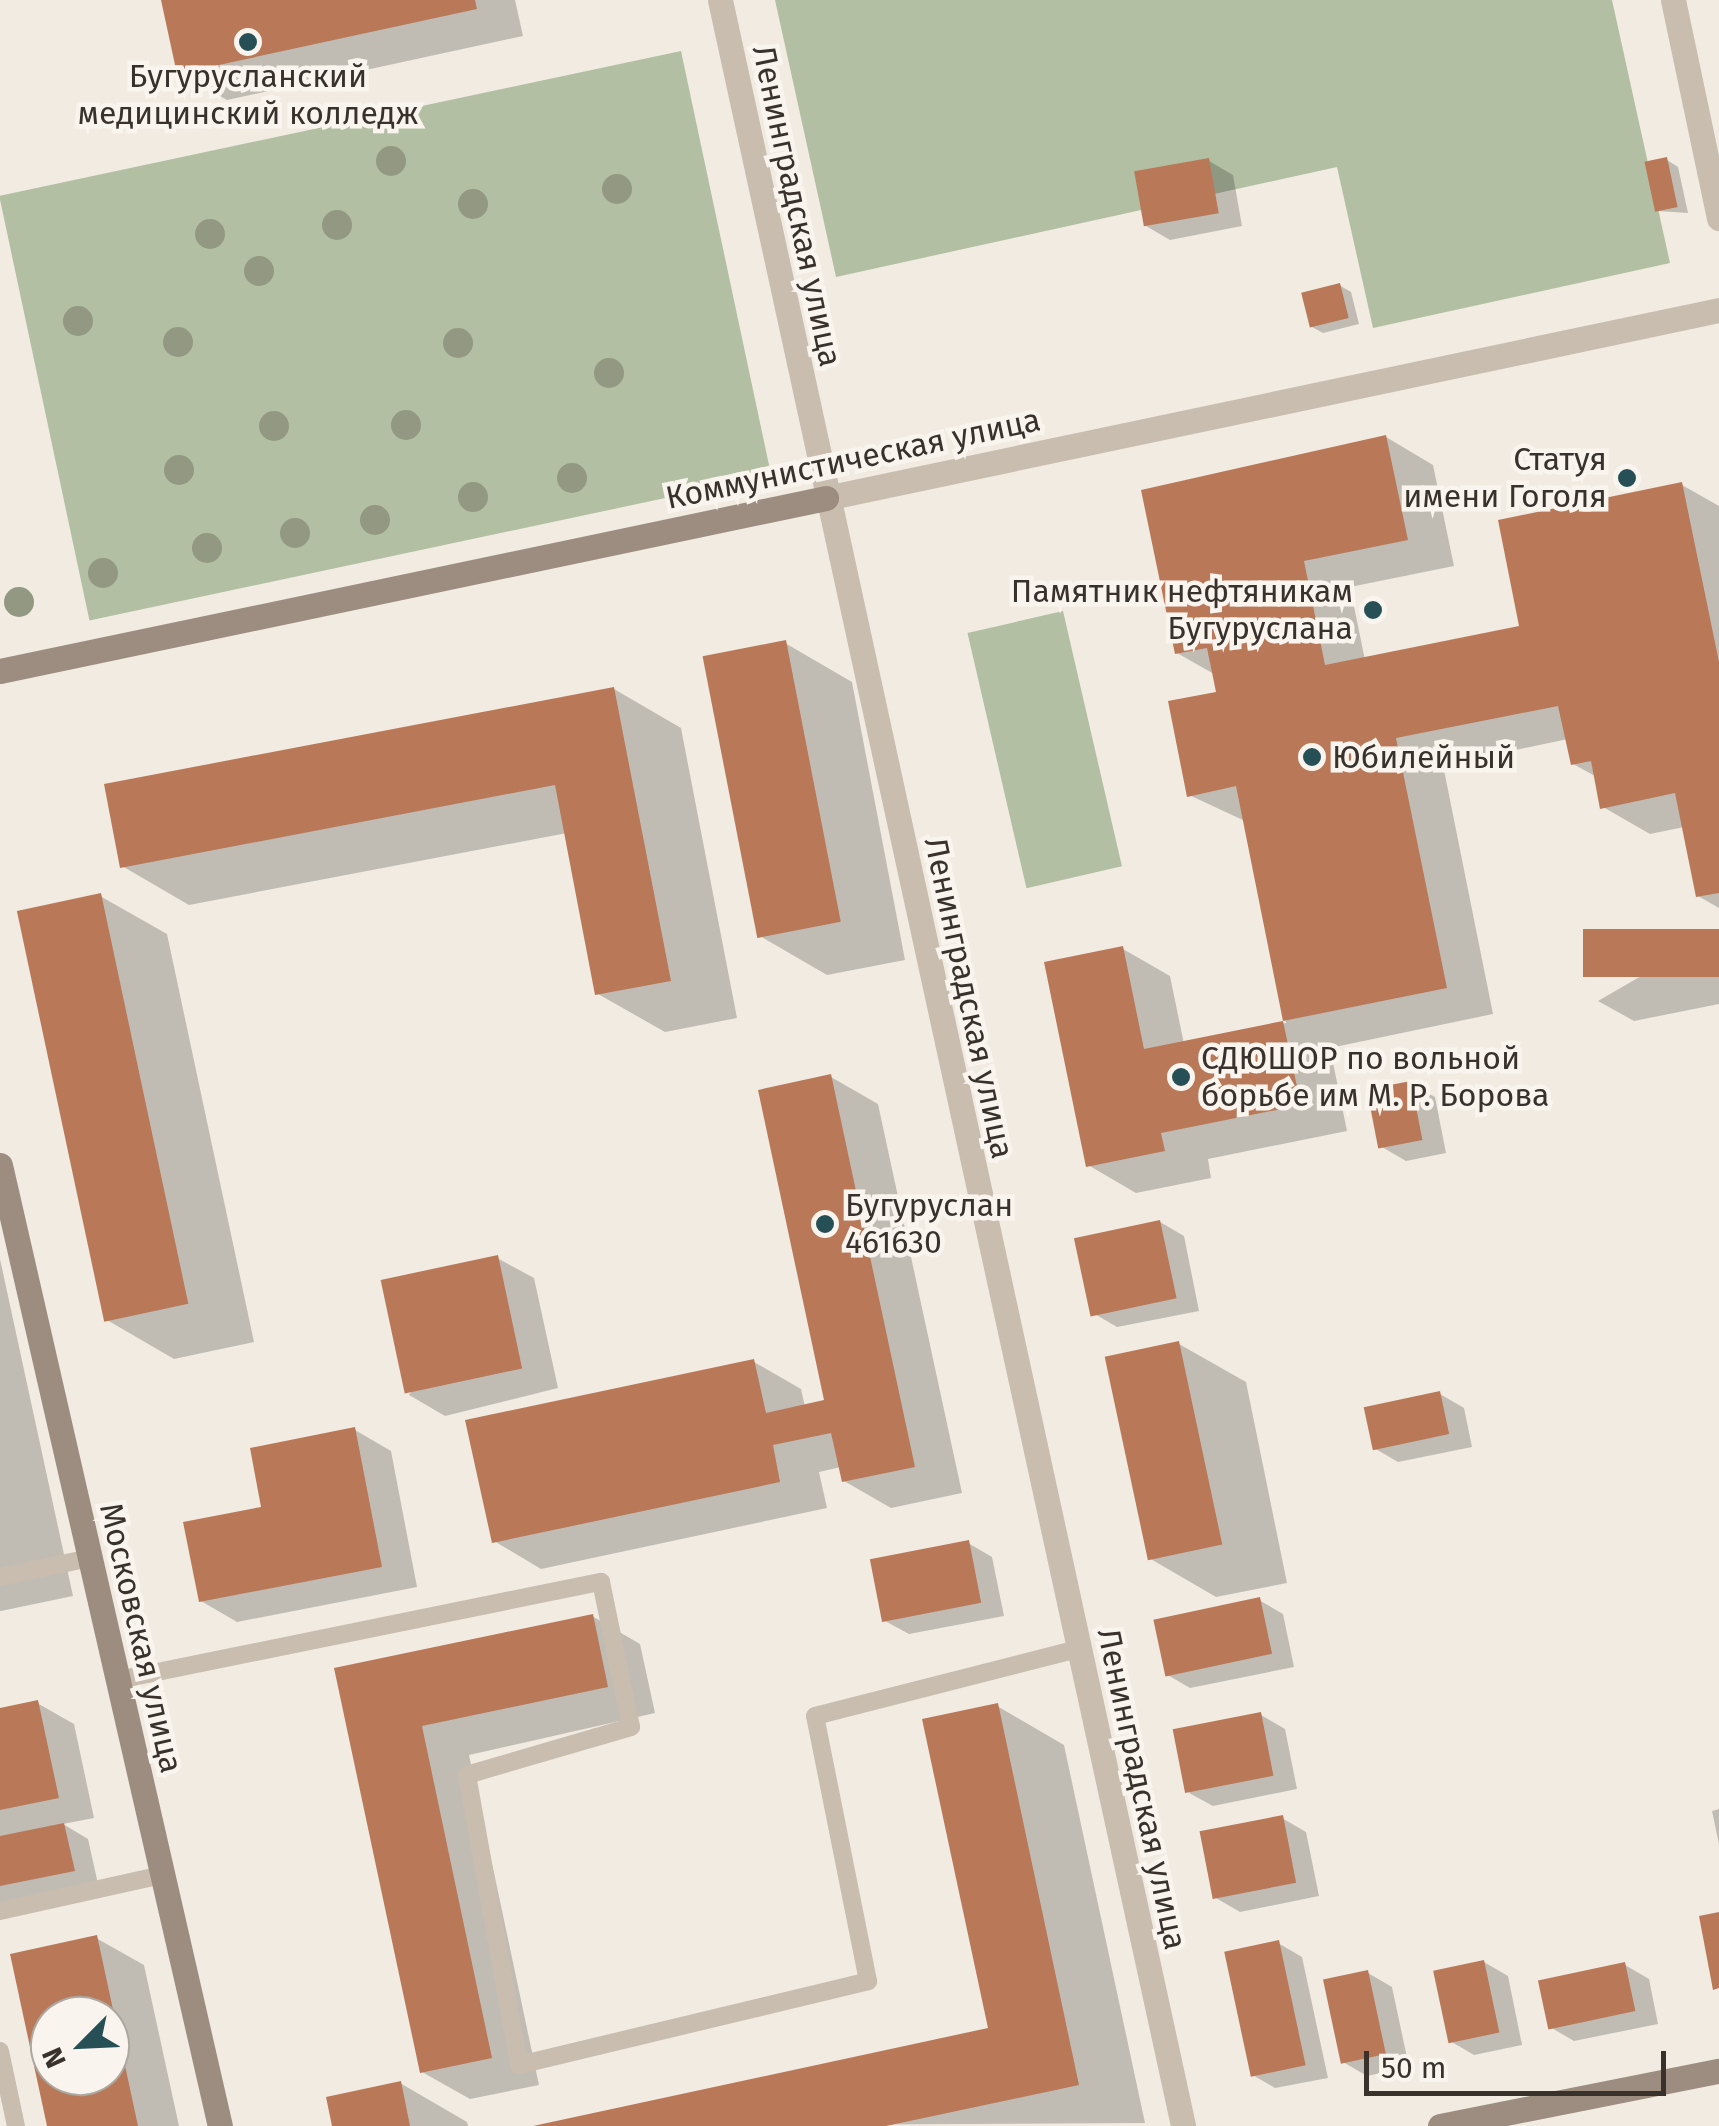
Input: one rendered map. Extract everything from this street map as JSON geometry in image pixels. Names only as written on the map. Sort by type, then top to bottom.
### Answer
[{"type":"street","name":"Ленинградская улица","points":[[720,0],[1183,2126]]},
{"type":"street","points":[[1673,0],[1719,218]]},
{"type":"street","name":"Коммунистическая улица","points":[[0,670],[1719,310]]},
{"type":"street","name":"Московская улица","points":[[0,1165],[220,2126]]},
{"type":"street","points":[[1440,2126],[1719,2071]]},
{"type":"lane","points":[[0,1577],[90,1558]]},
{"type":"lane","points":[[118,1680],[600,1582],[631,1727],[467,1775],[519,2065],[868,1981],[815,1716],[1078,1649]]},
{"type":"lane","points":[[0,1911],[162,1875]]},
{"type":"lane","points":[[0,2051],[16,2126]]},
{"type":"green space","points":[[775,0],[1612,0],[1670,263],[1373,328],[1337,167],[836,277]]},
{"type":"green space","points":[[681,51],[771,476],[89,620],[0,196]]},
{"type":"green space","points":[[1063,611],[1122,866],[1026,888],[968,633]]},
{"type":"building","name":"Бугурусланский медицинский колледж","points":[[161,0],[475,0],[477,9],[177,74]]},
{"type":"building","points":[[1667,157],[1678,207],[1655,212],[1645,162]]},
{"type":"building","points":[[1209,158],[1219,213],[1144,226],[1134,171]]},
{"type":"building","points":[[1340,283],[1349,318],[1310,328],[1301,293]]},
{"type":"building","points":[[1386,435],[1408,540],[1304,561],[1325,665],[1519,626],[1498,520],[1682,482],[1719,662],[1719,893],[1696,897],[1675,793],[1600,809],[1591,761],[1571,765],[1558,706],[1396,738],[1447,988],[1283,1021],[1236,786],[1187,797],[1168,701],[1216,692],[1207,648],[1175,654],[1141,490]]},
{"type":"building","points":[[786,640],[841,922],[757,938],[703,656]]},
{"type":"building","points":[[614,687],[671,981],[595,995],[555,785],[120,868],[104,784]]},
{"type":"building","points":[[101,893],[188,1304],[104,1322],[17,911]]},
{"type":"building","points":[[1583,929],[1719,929],[1719,977],[1583,977]]},
{"type":"building","name":"СДЮШОР по вольной борьбе им М. Р. Борова","points":[[1123,946],[1144,1049],[1283,1021],[1301,1105],[1161,1133],[1165,1151],[1086,1167],[1044,962]]},
{"type":"building","name":"Бугуруслан 461630","points":[[831,1074],[915,1467],[842,1482],[831,1433],[773,1445],[780,1482],[492,1543],[465,1420],[754,1359],[766,1413],[824,1400],[758,1090]]},
{"type":"building","points":[[1411,1081],[1422,1140],[1378,1148],[1367,1090]]},
{"type":"building","points":[[1160,1220],[1177,1298],[1091,1317],[1074,1238]]},
{"type":"building","points":[[498,1255],[522,1368],[405,1393],[381,1280]]},
{"type":"building","points":[[1179,1341],[1222,1544],[1148,1560],[1105,1357]]},
{"type":"building","points":[[1440,1391],[1449,1434],[1373,1450],[1364,1407]]},
{"type":"building","points":[[355,1427],[382,1567],[199,1602],[183,1522],[261,1507],[250,1448]]},
{"type":"building","points":[[969,1540],[981,1603],[882,1622],[870,1559]]},
{"type":"building","points":[[1260,1597],[1272,1654],[1165,1676],[1153,1620]]},
{"type":"building","points":[[593,1614],[608,1687],[422,1726],[492,2058],[420,2073],[334,1668]]},
{"type":"building","points":[[38,1700],[59,1798],[0,1810],[0,1708]]},
{"type":"building","points":[[998,1703],[1079,2085],[886,2126],[533,2126],[988,2028],[922,1719]]},
{"type":"building","points":[[1261,1712],[1273,1776],[1185,1793],[1173,1729]]},
{"type":"building","points":[[1283,1815],[1296,1883],[1213,1899],[1200,1831]]},
{"type":"building","points":[[64,1823],[75,1871],[0,1886],[0,1836]]},
{"type":"building","points":[[1719,1912],[1719,1988],[1713,1990],[1699,1916]]},
{"type":"building","points":[[97,1935],[110,1996],[30,1996],[30,2047],[10,1954]]},
{"type":"building","points":[[1279,1940],[1306,2065],[1251,2077],[1224,1952]]},
{"type":"building","points":[[1484,1960],[1499,2032],[1449,2043],[1433,1971]]},
{"type":"building","points":[[1625,1962],[1635,2011],[1548,2029],[1538,1981]]},
{"type":"building","points":[[1368,1970],[1386,2054],[1341,2064],[1323,1980]]},
{"type":"building","points":[[401,2081],[410,2126],[332,2126],[326,2097]]},
{"type":"building","points":[[130,2089],[138,2126],[47,2126],[41,2096],[130,2096]]},
{"type":"place","name":"Бугурусланский медицинский колледж","points":[[248,42]]},
{"type":"place","name":"Статуя имени Гоголя","points":[[1627,478]]},
{"type":"place","name":"Памятник нефтяникам Бугуруслана","points":[[1373,610]]},
{"type":"place","name":"Юбилейный","points":[[1312,757]]},
{"type":"place","name":"СДЮШОР по вольной борьбе им М. Р. Борова","points":[[1181,1077]]},
{"type":"place","name":"Бугуруслан 461630","points":[[825,1224]]}]
